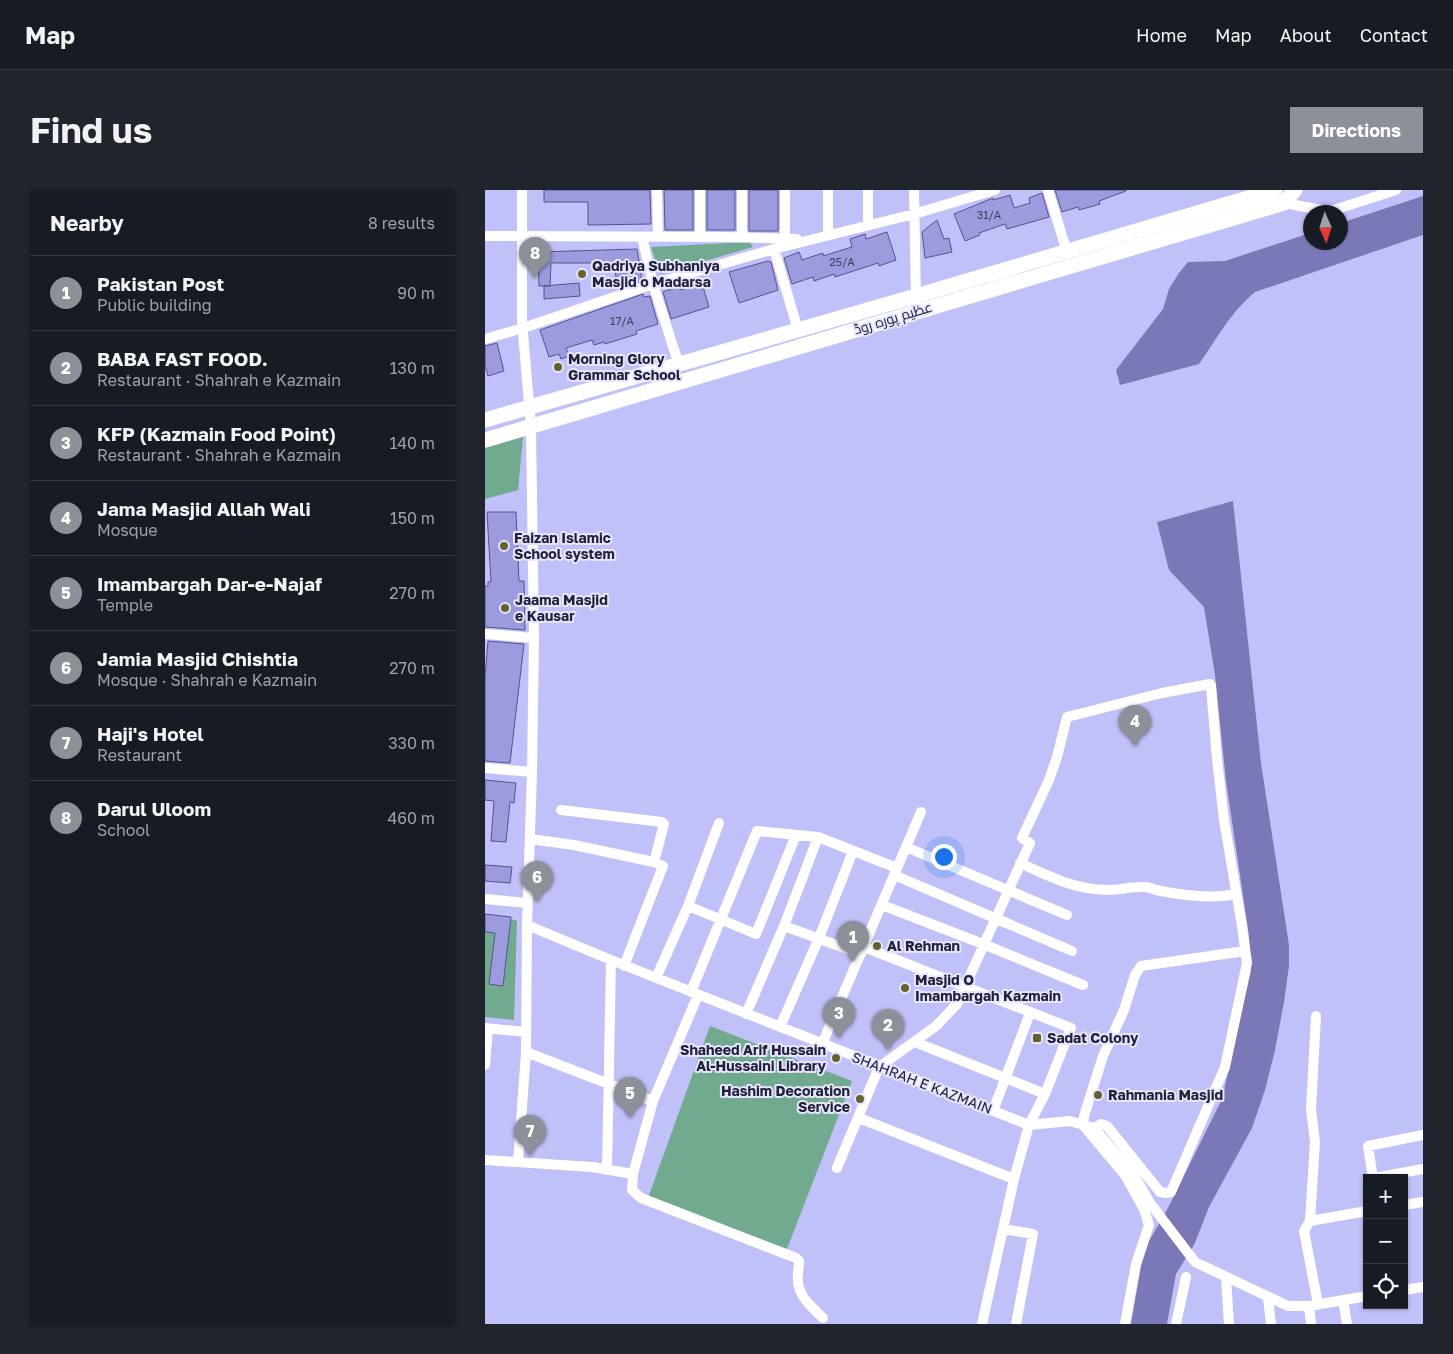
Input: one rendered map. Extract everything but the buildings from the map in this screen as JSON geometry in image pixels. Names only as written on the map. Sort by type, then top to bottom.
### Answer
[{"type":"main road","points":[[1279,194],[1295,190]]},
{"type":"main road","name":"عظیم پورہ روڈ","points":[[485,420],[798,330],[916,304],[1067,252],[1279,194]]},
{"type":"main road","name":"عظیم پورہ روڈ","points":[[485,440],[916,304],[1279,194]]},
{"type":"street","points":[[518,1162],[526,1052],[527,903],[532,772],[533,638],[531,427],[523,328],[521,190]]},
{"type":"street","points":[[657,190],[658,236]]},
{"type":"street","points":[[700,190],[700,236]]},
{"type":"street","points":[[742,190],[742,237]]},
{"type":"street","points":[[785,190],[785,238]]},
{"type":"street","points":[[828,190],[828,235]]},
{"type":"street","points":[[868,190],[868,225]]},
{"type":"street","points":[[914,190],[916,304]]},
{"type":"street","points":[[485,338],[523,328],[653,284],[774,248],[914,214],[995,190]]},
{"type":"street","points":[[1048,190],[1067,252]]},
{"type":"street","points":[[1279,194],[1327,211],[1396,190]]},
{"type":"street","points":[[485,236],[700,236],[808,239]]},
{"type":"street","points":[[642,236],[653,284],[679,364]]},
{"type":"street","points":[[774,248],[798,330]]},
{"type":"street","points":[[485,634],[533,638]]},
{"type":"street","points":[[837,1168],[879,1067],[936,1026],[957,1004],[1029,843],[1022,838],[1049,780],[1067,717],[1207,683],[1211,686],[1224,820],[1245,951],[1141,966],[1135,975],[1124,1010],[1103,1056],[1083,1116],[1083,1125],[1125,1175],[1144,1209],[1149,1225],[1136,1264],[1125,1324]]},
{"type":"street","points":[[485,768],[532,772]]},
{"type":"street","points":[[561,810],[662,822],[664,824],[653,862]]},
{"type":"street","points":[[822,1044],[921,812]]},
{"type":"street","points":[[656,978],[688,906],[719,823]]},
{"type":"street","points":[[823,1318],[807,1302],[799,1290],[799,1261],[796,1258],[641,1198],[632,1190],[633,1174],[653,1101],[721,920],[757,831],[818,838],[853,851],[995,918],[1073,952]]},
{"type":"street","points":[[688,906],[756,934],[796,835]]},
{"type":"street","points":[[746,1014],[784,926],[818,838]]},
{"type":"street","points":[[530,839],[574,845],[653,862],[663,866],[624,966]]},
{"type":"street","points":[[906,847],[1067,915]]},
{"type":"street","points":[[780,1027],[819,938],[853,851]]},
{"type":"street","points":[[1020,863],[1071,886],[1085,889],[1124,890],[1147,887],[1199,896],[1236,894]]},
{"type":"street","points":[[485,899],[527,903]]},
{"type":"street","points":[[882,905],[1083,985]]},
{"type":"street","name":"SHAHRAH E KAZMAIN","points":[[527,925],[624,966],[1029,1125],[1070,1121],[1094,1128],[1101,1124],[1107,1126],[1161,1192],[1166,1193],[1171,1192],[1225,1067],[1242,993],[1247,963],[1245,951]]},
{"type":"street","points":[[784,926],[863,950],[964,986],[1071,1028],[1045,1094],[1029,1125],[1014,1179],[983,1324]]},
{"type":"street","points":[[607,1170],[611,960]]},
{"type":"street","points":[[993,1111],[1030,1013]]},
{"type":"street","points":[[1311,1324],[1314,1305],[1304,1231],[1310,1221],[1315,1142],[1311,1109],[1315,1016]]},
{"type":"street","points":[[485,1065],[487,1029],[526,1032]]},
{"type":"street","points":[[915,1042],[1045,1094]]},
{"type":"street","points":[[526,1052],[653,1101]]},
{"type":"street","points":[[859,1118],[1014,1179]]},
{"type":"street","points":[[1094,1128],[1135,1175],[1150,1203],[1195,1262],[1288,1306],[1314,1305],[1363,1297]]},
{"type":"street","points":[[1372,1174],[1368,1146],[1423,1135]]},
{"type":"street","points":[[485,1160],[592,1167],[633,1174]]},
{"type":"street","points":[[1395,1174],[1423,1169]]},
{"type":"street","points":[[1408,1204],[1423,1202]]},
{"type":"street","points":[[1310,1221],[1363,1212]]},
{"type":"street","points":[[1003,1229],[1033,1234],[1016,1324]]},
{"type":"street","points":[[1176,1324],[1186,1277]]},
{"type":"street","points":[[1227,1278],[1229,1324]]},
{"type":"street","points":[[1408,1289],[1423,1287]]},
{"type":"street","points":[[1268,1298],[1271,1324]]},
{"type":"street","points":[[1343,1300],[1347,1324]]},
{"type":"green space","points":[[750,242],[753,247],[660,274],[651,247]]},
{"type":"green space","points":[[523,437],[518,490],[485,499],[485,448]]},
{"type":"green space","points":[[511,919],[517,921],[514,1020],[485,1017],[485,932],[495,933],[489,984],[503,985]]},
{"type":"green space","points":[[710,1026],[852,1081],[787,1249],[648,1198]]},
{"type":"shaded area","points":[[1423,196],[1423,235],[1255,292],[1231,317],[1199,364],[1120,385],[1116,370],[1163,309],[1169,289],[1188,262],[1225,261],[1303,235],[1303,250],[1348,250],[1348,221]]},
{"type":"shaded area","points":[[1233,501],[1261,763],[1289,945],[1289,966],[1275,1050],[1265,1090],[1252,1128],[1209,1207],[1194,1245],[1176,1274],[1167,1324],[1131,1324],[1141,1266],[1149,1241],[1168,1208],[1222,1099],[1251,971],[1249,936],[1226,781],[1215,675],[1204,607],[1169,570],[1157,522]]},
{"type":"place","name":"Qadriya Subhaniya Masjid o Madarsa","points":[[582,274]]},
{"type":"place","name":"Darul Uloom","points":[[535,278]]},
{"type":"place","name":"Morning Glory Grammar School","points":[[558,367]]},
{"type":"place","name":"Faizan Islamic School system","points":[[504,546]]},
{"type":"place","name":"Jaama Masjid e Kausar","points":[[505,608]]},
{"type":"place","name":"Jama Masjid Allah Wali","points":[[1135,746]]},
{"type":"place","name":"Jamia Masjid Chishtia","points":[[537,902]]},
{"type":"place","name":"Al Rehman","points":[[877,946]]},
{"type":"place","name":"Pakistan Post","points":[[853,962]]},
{"type":"place","name":"Masjid O Imambargah Kazmain","points":[[905,988]]},
{"type":"place","name":"KFP (Kazmain Food Point)","points":[[839,1038]]},
{"type":"place","name":"Sadat Colony","points":[[1037,1038]]},
{"type":"place","name":"BABA FAST FOOD.","points":[[888,1050]]},
{"type":"place","name":"Shaheed Arif Hussain Al-Hussaini Library","points":[[836,1058]]},
{"type":"place","name":"Rahmania Masjid","points":[[1098,1095]]},
{"type":"place","name":"Hashim Decoration Service","points":[[860,1099]]},
{"type":"place","name":"Imambargah Dar-e-Najaf","points":[[630,1118]]},
{"type":"place","name":"Haji's Hotel","points":[[530,1156]]}]
